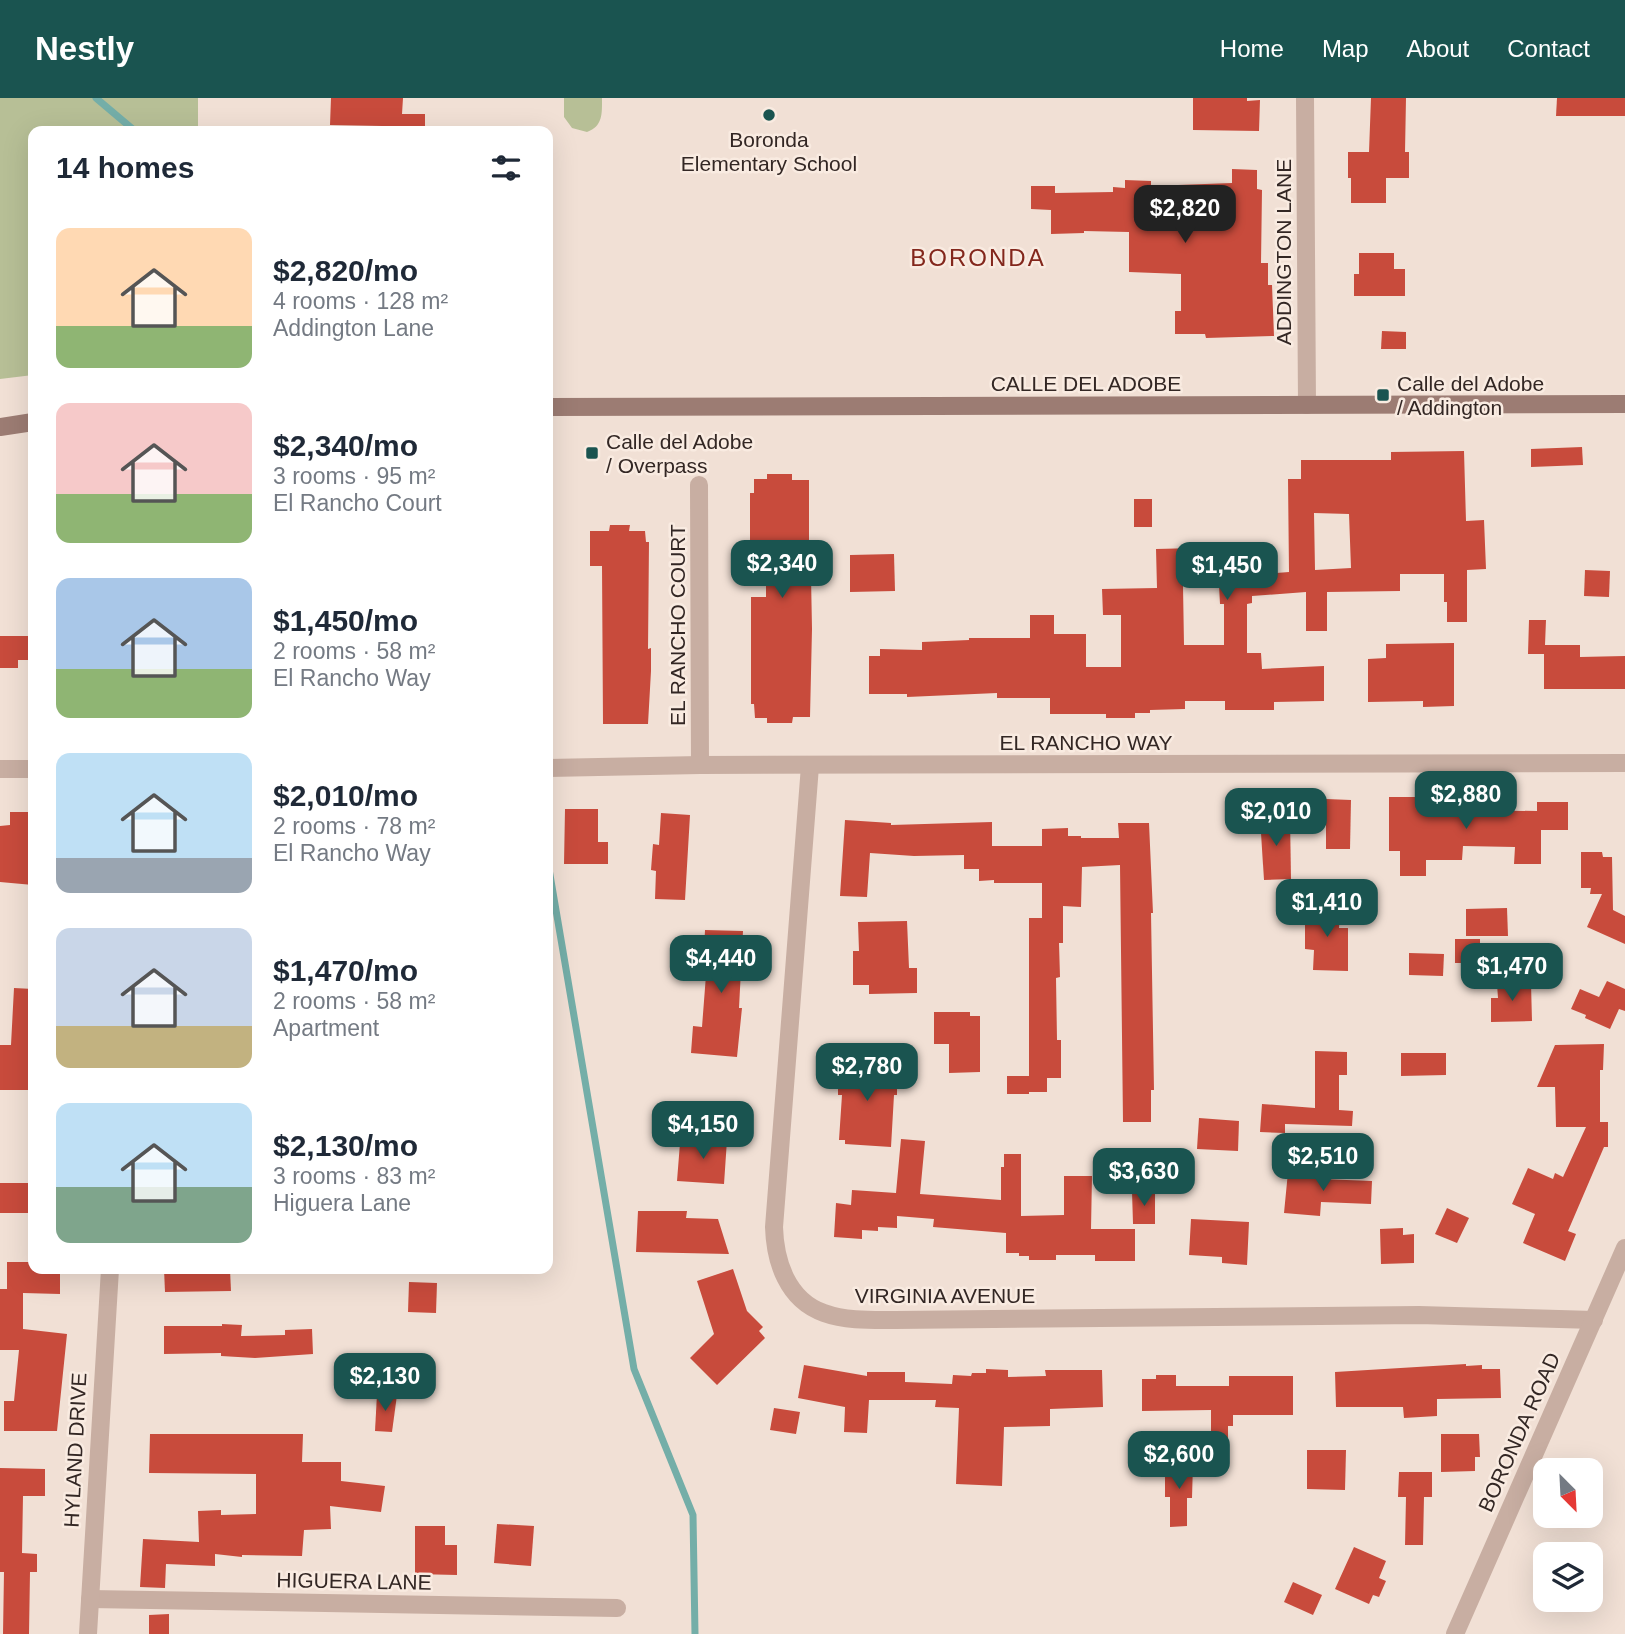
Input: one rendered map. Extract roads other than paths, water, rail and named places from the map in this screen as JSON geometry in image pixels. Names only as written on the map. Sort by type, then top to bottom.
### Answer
[{"type":"street","name":"ADDINGTON LANE","points":[[1305,98],[1307,405]]},
{"type":"street","name":"CALLE DEL ADOBE","points":[[553,407],[1625,404]]},
{"type":"street","points":[[0,427],[28,423]]},
{"type":"street","name":"EL RANCHO COURT","points":[[699,485],[700,765]]},
{"type":"street","name":"EL RANCHO WAY","points":[[553,768],[700,765],[1625,763]]},
{"type":"street","name":"VIRGINIA AVENUE","points":[[810,766],[774,1227],[775,1249],[780,1268],[791,1288],[803,1300],[822,1313],[853,1319],[1419,1315],[1594,1320]]},
{"type":"street","points":[[0,769],[28,769]]},
{"type":"street","name":"BORONDA ROAD","points":[[1455,1634],[1625,1248]]},
{"type":"street","name":"HYLAND DRIVE","points":[[88,1634],[110,1274]]},
{"type":"street","name":"HIGUERA LANE","points":[[90,1599],[617,1608]]},
{"type":"waterway","points":[[96,98],[129,126]]},
{"type":"waterway","points":[[553,892],[634,1369],[693,1515],[695,1634]]},
{"type":"place","name":"Boronda Elementary School","points":[[769,115]]},
{"type":"place","name":"Calle del Adobe / Addington","points":[[1383,395]]},
{"type":"place","name":"Calle del Adobe / Overpass","points":[[592,453]]},
{"type":"district","name":"BORONDA","points":[[978,257]]}]
